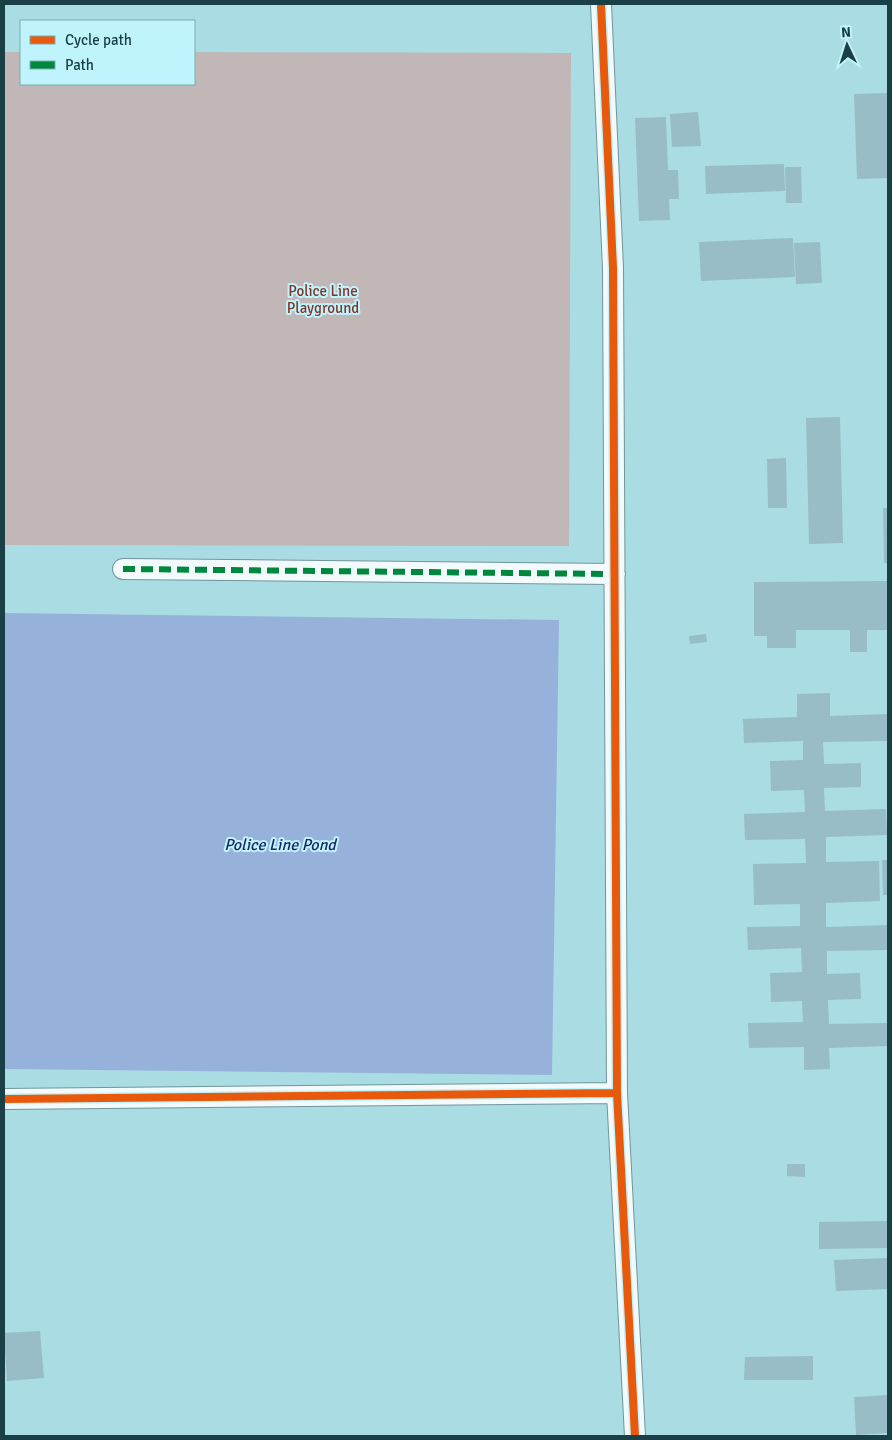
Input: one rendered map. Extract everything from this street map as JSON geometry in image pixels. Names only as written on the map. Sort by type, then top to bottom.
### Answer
[{"type":"street","points":[[601,4],[613,268],[617,1093],[635,1436]]},
{"type":"street","points":[[123,568],[614,574]]},
{"type":"street","points":[[4,1099],[617,1093]]},
{"type":"green space","name":"Police Line Playground","points":[[4,52],[20,52],[20,85],[195,85],[195,52],[571,53],[569,546],[4,545]]},
{"type":"water","name":"Police Line Pond","points":[[4,613],[559,620],[552,1075],[4,1069]]},
{"type":"building","points":[[888,93],[888,178],[857,179],[854,94]]},
{"type":"building","points":[[698,112],[701,146],[672,147],[670,114]]},
{"type":"building","points":[[666,117],[668,170],[678,170],[679,199],[669,199],[670,220],[639,221],[635,118]]},
{"type":"building","points":[[784,164],[785,191],[706,194],[705,166]]},
{"type":"building","points":[[785,167],[801,167],[802,203],[786,203]]},
{"type":"building","points":[[793,238],[795,277],[701,281],[699,242]]},
{"type":"building","points":[[820,242],[822,283],[796,284],[794,243]]},
{"type":"building","points":[[840,417],[843,543],[809,544],[806,418]]},
{"type":"building","points":[[786,458],[787,508],[768,508],[767,459]]},
{"type":"building","points":[[883,508],[888,508],[888,563],[884,563]]},
{"type":"building","points":[[888,581],[888,630],[867,630],[867,652],[850,652],[850,630],[796,630],[796,648],[767,648],[767,636],[754,636],[754,582]]},
{"type":"building","points":[[706,634],[707,642],[690,644],[689,636]]},
{"type":"building","points":[[830,693],[830,716],[888,714],[888,741],[823,742],[824,764],[861,763],[861,787],[824,788],[825,811],[886,809],[887,835],[826,837],[826,862],[879,861],[880,901],[826,903],[826,927],[888,925],[888,950],[827,951],[827,974],[860,973],[861,999],[828,1000],[829,1024],[888,1023],[888,1046],[829,1048],[830,1069],[804,1070],[804,1047],[749,1048],[748,1023],[803,1022],[802,1001],[771,1002],[770,973],[802,972],[801,948],[748,950],[747,927],[800,926],[800,904],[754,905],[753,864],[806,863],[805,839],[745,840],[744,814],[805,812],[804,790],[771,791],[770,761],[803,760],[803,741],[744,743],[743,719],[797,717],[797,694]]},
{"type":"building","points":[[882,860],[888,860],[888,895],[883,895]]},
{"type":"building","points":[[787,1164],[805,1164],[805,1177],[787,1176]]},
{"type":"building","points":[[888,1221],[888,1248],[819,1249],[819,1222]]},
{"type":"building","points":[[888,1258],[888,1289],[836,1291],[834,1260]]},
{"type":"building","points":[[40,1331],[44,1378],[7,1381],[4,1333]]},
{"type":"building","points":[[813,1356],[813,1380],[744,1380],[745,1357]]},
{"type":"building","points":[[888,1395],[888,1433],[856,1435],[854,1397]]},
{"type":"marked path","points":[[123,569],[615,574]]},
{"type":"cycle path","points":[[601,4],[613,268],[617,1093],[635,1436]]},
{"type":"cycle path","points":[[4,1099],[617,1093]]}]
